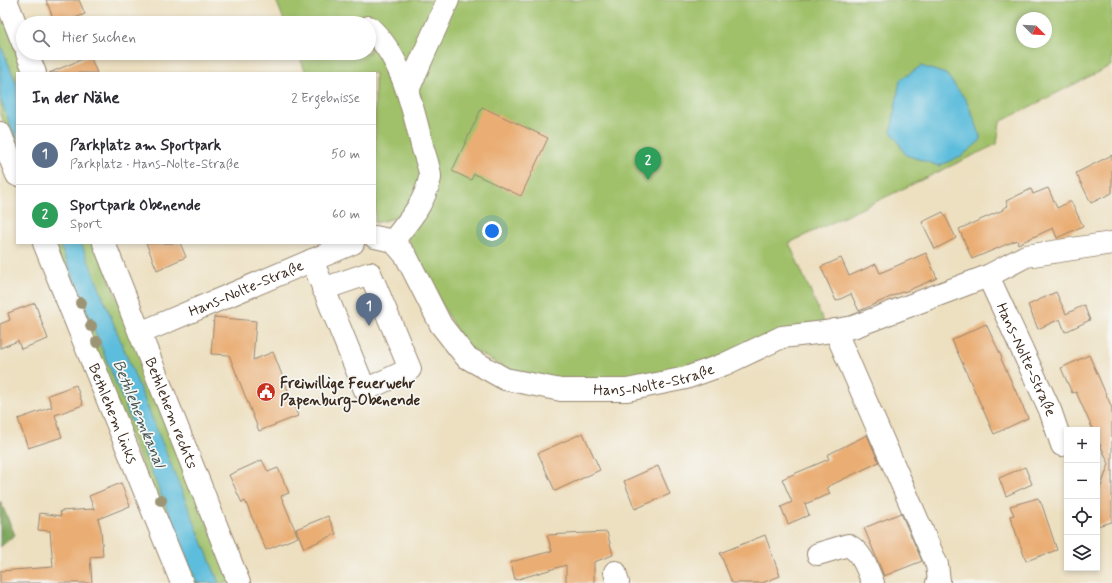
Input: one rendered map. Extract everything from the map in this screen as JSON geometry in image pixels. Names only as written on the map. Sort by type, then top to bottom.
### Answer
[{"type":"street","points":[[6,0],[16,25]]},
{"type":"street","points":[[408,90],[448,0]]},
{"type":"street","points":[[376,33],[394,60],[408,90],[430,176],[421,205],[384,239]]},
{"type":"street","points":[[30,60],[35,72]]},
{"type":"street","points":[[0,133],[16,173]]},
{"type":"street","name":"Hans-Nolte-Straße","points":[[384,239],[406,256],[441,325],[466,357],[505,379],[562,390],[627,390],[686,378],[725,364],[782,337],[853,326],[988,276],[1026,256],[1112,243]]},
{"type":"street","name":"Bethlehem links","points":[[44,244],[182,583]]},
{"type":"street","name":"Bethlehem rechts","points":[[104,244],[239,583]]},
{"type":"street","name":"Hans-Nolte-Straße","points":[[140,333],[351,244]]},
{"type":"street","points":[[312,260],[323,289],[365,390],[410,369],[370,273],[323,289]]},
{"type":"street","name":"Hans-Nolte-Straße","points":[[988,276],[1050,410],[1062,445]]},
{"type":"street","points":[[835,330],[938,565],[939,581],[936,583]]},
{"type":"street","points":[[818,554],[848,545],[855,549],[861,556],[873,583]]},
{"type":"green space","points":[[276,0],[1112,0],[1112,65],[1000,122],[997,144],[789,243],[824,322],[698,368],[648,379],[600,381],[547,378],[505,368],[464,345],[415,255],[399,217],[376,223],[376,72],[306,72],[301,60],[376,60],[376,16],[282,16]]},
{"type":"green space","points":[[0,8],[16,48],[16,60],[21,60],[26,72],[16,72],[16,153],[0,113]]},
{"type":"green space","points":[[52,244],[95,244],[232,583],[190,583]]},
{"type":"green space","points":[[0,501],[15,535],[0,547]]},
{"type":"water","points":[[0,43],[16,83],[16,139],[0,99]]},
{"type":"water","points":[[921,66],[946,74],[966,100],[981,140],[963,155],[939,166],[906,155],[891,131],[900,80]]},
{"type":"water","name":"Bethlehemkanal","points":[[59,244],[81,244],[219,583],[197,583]]},
{"type":"building","points":[[46,0],[79,0],[85,14],[80,16],[52,16]]},
{"type":"building","points":[[80,60],[92,60],[97,72],[51,72]]},
{"type":"building","points":[[482,107],[548,138],[521,196],[474,174],[471,180],[452,171]]},
{"type":"building","points":[[1112,155],[1112,193],[1091,203],[1076,173]]},
{"type":"building","points":[[1048,188],[1057,208],[1071,201],[1083,226],[1057,238],[1053,228],[1018,244],[1017,240],[972,259],[959,229],[1003,210],[1002,209],[1008,206],[1006,201],[1031,189],[1033,194]]},
{"type":"building","points":[[943,212],[956,238],[935,249],[922,222]]},
{"type":"building","points":[[146,244],[180,244],[186,257],[157,270]]},
{"type":"building","points":[[926,253],[937,278],[859,311],[851,294],[836,301],[821,267],[841,258],[849,276],[876,264],[880,273]]},
{"type":"building","points":[[1056,292],[1066,314],[1084,305],[1090,320],[1065,332],[1060,319],[1038,329],[1028,305]]},
{"type":"building","points":[[35,303],[48,339],[21,349],[18,341],[0,348],[0,324],[10,320],[8,313]]},
{"type":"building","name":"Freiwillige Feuerwehr Papenburg-Obenende","points":[[214,317],[256,321],[253,360],[273,352],[298,416],[259,431],[229,355],[211,354]]},
{"type":"building","points":[[986,324],[1028,418],[994,434],[952,340]]},
{"type":"building","points":[[1089,355],[1112,408],[1112,522],[1100,525],[1100,489],[1109,464],[1100,444],[1100,427],[1092,427],[1076,392],[1072,393],[1061,368]]},
{"type":"building","points":[[76,385],[83,405],[55,415],[62,437],[28,448],[18,419],[52,407],[48,395]]},
{"type":"building","points":[[583,433],[600,470],[555,491],[538,453]]},
{"type":"building","points":[[867,435],[879,462],[827,487],[830,494],[805,504],[809,515],[788,524],[781,507],[792,502],[782,479],[829,459],[827,455]]},
{"type":"building","points":[[262,460],[268,472],[278,468],[289,493],[281,496],[298,537],[266,550],[245,501],[242,503],[229,475]]},
{"type":"building","points":[[658,466],[670,494],[635,509],[624,481]]},
{"type":"building","points":[[1025,467],[1032,484],[1006,496],[999,478]]},
{"type":"building","points":[[121,483],[130,506],[98,519],[101,529],[103,556],[90,557],[92,583],[0,583],[0,571],[53,567],[50,531],[38,530],[40,513],[61,516],[60,511],[94,509],[89,496]]},
{"type":"building","points":[[1038,498],[1042,505],[1057,550],[1026,561],[1010,516],[1014,515],[1010,506]]},
{"type":"building","points":[[901,513],[922,561],[884,576],[864,528]]},
{"type":"building","points":[[328,516],[336,534],[304,548],[296,529]]},
{"type":"building","points":[[607,532],[613,555],[594,562],[594,583],[566,583],[566,565],[515,580],[511,562],[552,551],[547,535]]},
{"type":"building","points":[[765,535],[780,576],[762,583],[732,583],[720,553]]},
{"type":"place","name":"Sportpark Obenende","points":[[648,180]]},
{"type":"place","name":"Parkplatz am Sportpark","points":[[369,326]]},
{"type":"place","name":"Freiwillige Feuerwehr Papenburg-Obenende","points":[[266,392]]}]
